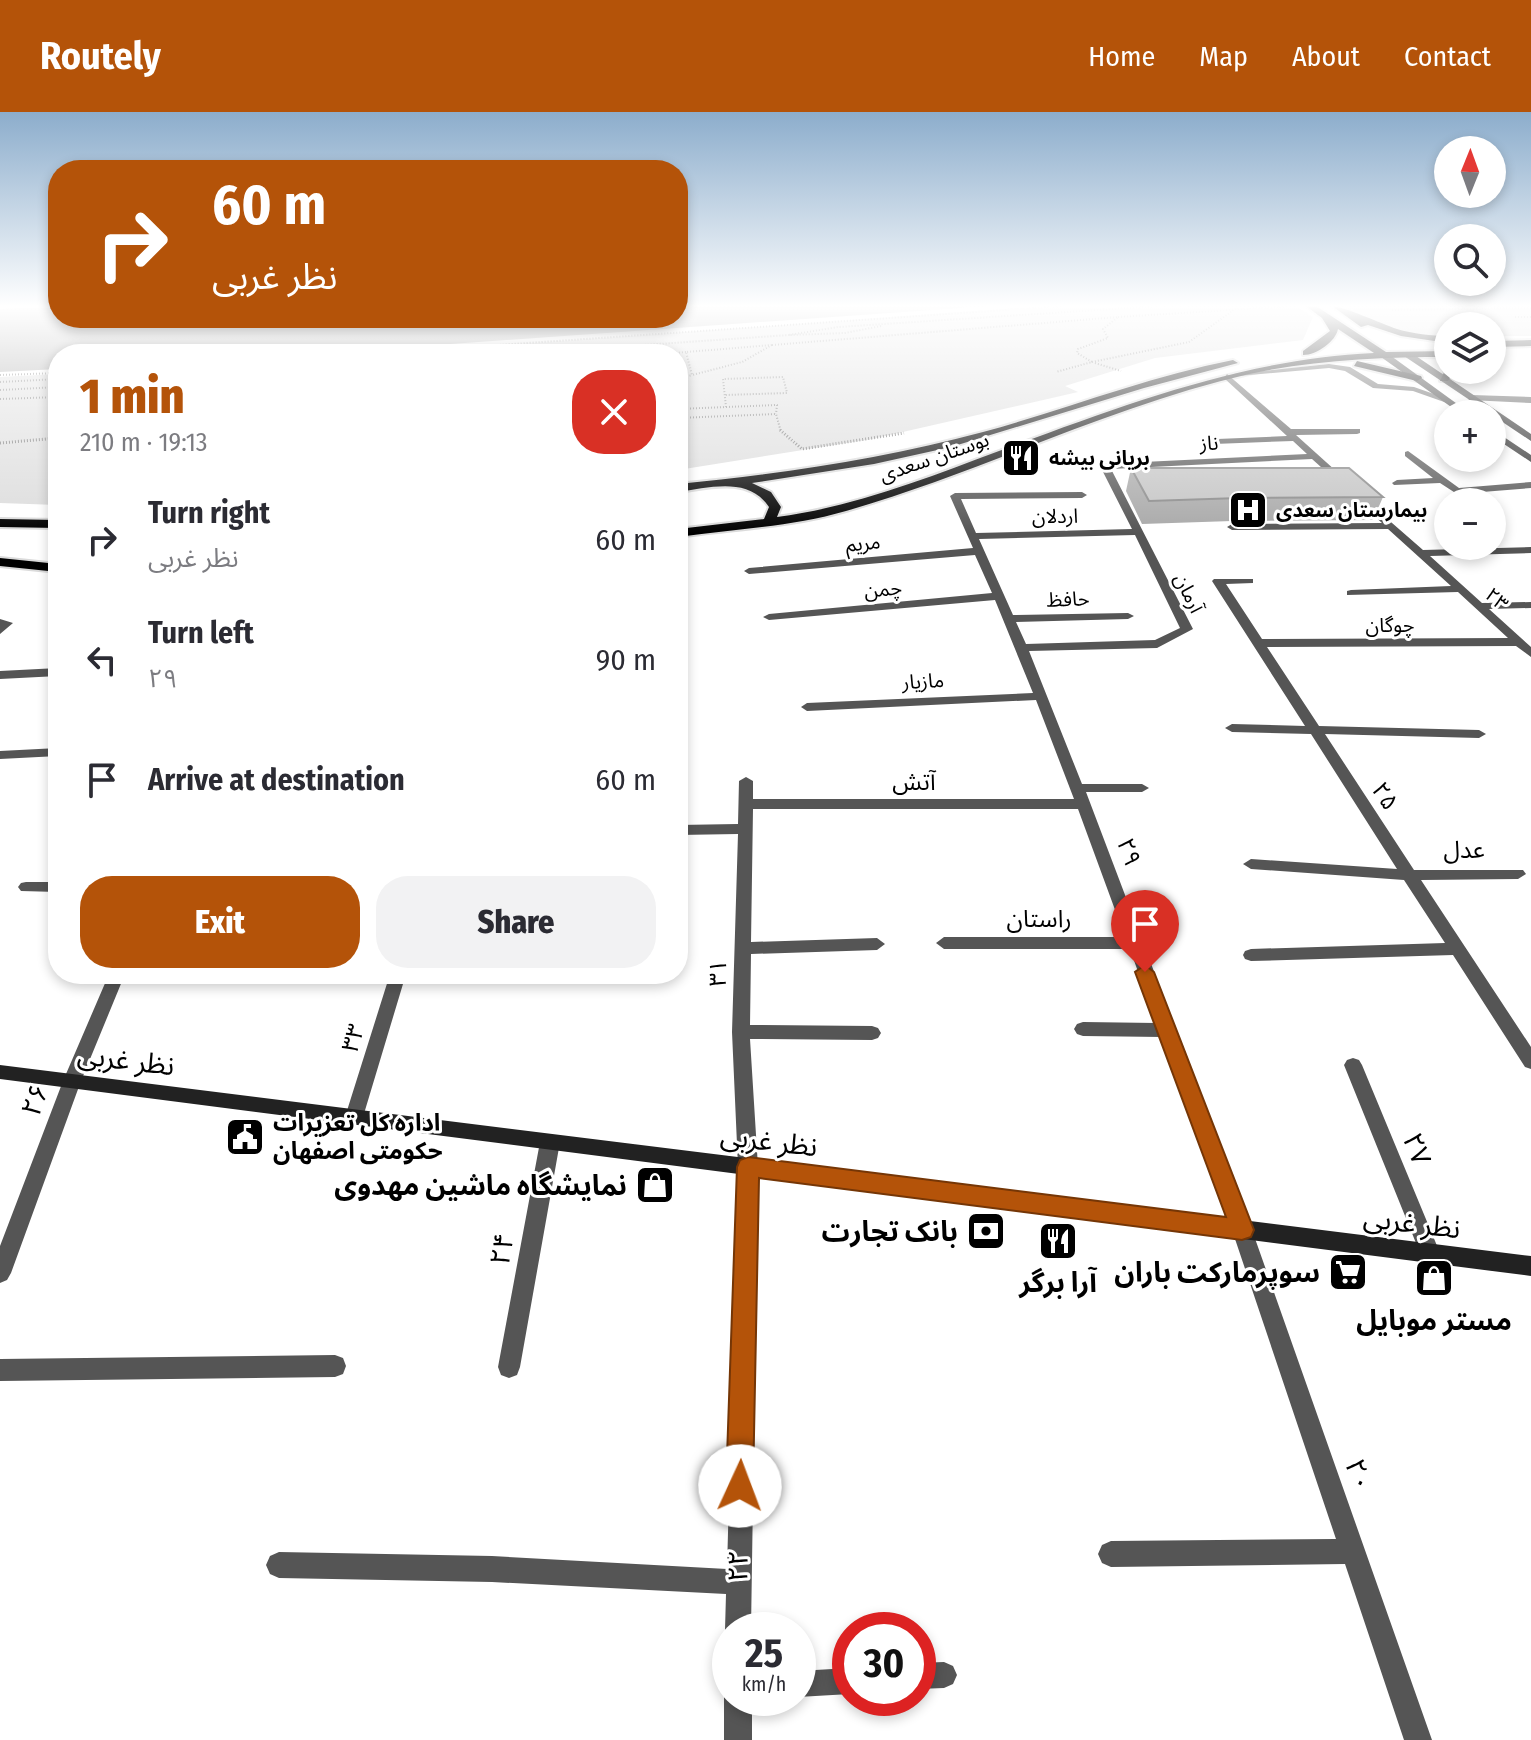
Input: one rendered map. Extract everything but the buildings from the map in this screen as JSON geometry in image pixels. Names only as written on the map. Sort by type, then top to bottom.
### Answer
[{"type":"main road","name":"بوستان سعدی","points":[[688,487],[864,461],[988,434],[1154,382]]},
{"type":"main road","name":"بوستان سعدی","points":[[688,532],[837,510],[946,476],[1153,398],[1209,382]]},
{"type":"main road","points":[[1422,382],[1447,400]]},
{"type":"main road","points":[[1457,384],[1472,398],[1531,438]]},
{"type":"main road","points":[[1506,442],[1531,459]]},
{"type":"main road","points":[[737,481],[767,495],[775,507],[770,520]]},
{"type":"main road","points":[[0,523],[48,524]]},
{"type":"main road","points":[[0,562],[48,567]]},
{"type":"main road","name":"نظر غربی","points":[[0,1072],[1531,1266]]},
{"type":"street","name":"۲۳","points":[[1240,382],[1315,456],[1531,653]]},
{"type":"street","points":[[1369,382],[1376,386],[1414,389],[1447,400]]},
{"type":"street","points":[[1472,398],[1531,400]]},
{"type":"street","points":[[1217,442],[1357,431]]},
{"type":"street","points":[[1408,454],[1457,491],[1531,485]]},
{"type":"street","name":"ناز","points":[[1105,466],[1315,456]]},
{"type":"street","name":"آرمان","points":[[1022,648],[1157,644],[1187,629],[1105,466]]},
{"type":"street","points":[[1397,483],[1443,480]]},
{"type":"street","name":"۲۹","points":[[1082,495],[955,496],[1022,648],[1077,788],[1242,1230]]},
{"type":"street","points":[[1232,527],[1391,526]]},
{"type":"street","name":"اردلان","points":[[973,536],[1138,532]]},
{"type":"street","points":[[1421,553],[1531,550]]},
{"type":"street","name":"مریم","points":[[749,571],[980,551]]},
{"type":"street","points":[[1506,559],[1531,559]]},
{"type":"street","name":"۲۵","points":[[1249,581],[1218,581],[1531,1062]]},
{"type":"street","points":[[1351,593],[1460,589]]},
{"type":"street","name":"چمن","points":[[769,617],[999,596]]},
{"type":"street","points":[[1478,606],[1531,605]]},
{"type":"street","name":"حافظ","points":[[1009,619],[1128,616]]},
{"type":"street","points":[[0,622],[7,623],[0,630]]},
{"type":"street","name":"چوگان","points":[[1261,643],[1519,642]]},
{"type":"street","points":[[0,675],[48,673]]},
{"type":"street","name":"مازیار","points":[[807,707],[1041,696]]},
{"type":"street","points":[[1232,728],[1479,734]]},
{"type":"street","points":[[0,755],[48,753]]},
{"type":"street","name":"۳۱","points":[[746,781],[741,1032],[748,1167]]},
{"type":"street","points":[[1077,788],[1142,788]]},
{"type":"street","name":"آتش","points":[[745,804],[1083,804]]},
{"type":"street","points":[[688,830],[745,829]]},
{"type":"street","name":"عدل","points":[[1251,864],[1411,875],[1518,874]]},
{"type":"street","points":[[26,887],[48,887]]},
{"type":"street","name":"راستان","points":[[944,943],[1134,943]]},
{"type":"street","points":[[743,948],[877,944]]},
{"type":"street","points":[[1251,955],[1455,949]]},
{"type":"street","name":"۲۶","points":[[0,1273],[72,1081],[113,984]]},
{"type":"street","name":"۳۳","points":[[354,1117],[395,984]]},
{"type":"street","points":[[1083,1029],[1165,1030]]},
{"type":"street","points":[[741,1032],[872,1033]]},
{"type":"street","name":"۲۷","points":[[1353,1065],[1430,1253]]},
{"type":"street","name":"۲۴","points":[[509,1367],[550,1142]]},
{"type":"street","name":"۲۲","points":[[738,1612],[748,1167]]},
{"type":"street","name":"۲۰","points":[[1242,1230],[1418,1740]]},
{"type":"street","points":[[0,1370],[335,1366]]},
{"type":"street","points":[[1111,1554],[1353,1551]]},
{"type":"street","points":[[279,1565],[492,1569],[737,1582]]},
{"type":"street","points":[[738,1716],[738,1740]]},
{"type":"path","points":[[723,382],[726,407]]},
{"type":"path","points":[[725,395],[787,393],[784,382]]},
{"type":"path","points":[[0,390],[48,388]]},
{"type":"path","points":[[0,399],[48,397]]},
{"type":"path","points":[[688,409],[777,405],[780,431],[802,449],[918,431]]},
{"type":"path","points":[[688,418],[776,414]]},
{"type":"path","points":[[0,443],[48,439]]},
{"type":"shaded area","points":[[0,382],[48,382],[48,505],[0,503]]},
{"type":"shaded area","points":[[688,382],[1078,382],[1065,386],[1078,392],[872,439],[688,468]]},
{"type":"place","name":"بریانی بیشه","points":[[1021,458]]},
{"type":"place","name":"بیمارستان سعدی","points":[[1248,510]]},
{"type":"place","name":"اداره کل تعزیرات حکومتی اصفهان","points":[[245,1137]]},
{"type":"place","name":"نمایشگاه ماشین مهدوی","points":[[655,1185]]},
{"type":"place","name":"بانک تجارت","points":[[986,1231]]},
{"type":"place","name":"آرا برگر","points":[[1058,1241]]},
{"type":"place","name":"سوپرمارکت باران","points":[[1348,1272]]},
{"type":"place","name":"مستر موبایل","points":[[1434,1278]]},
{"type":"route","points":[[740,1486],[748,1167],[1242,1230],[1145,972]]}]
